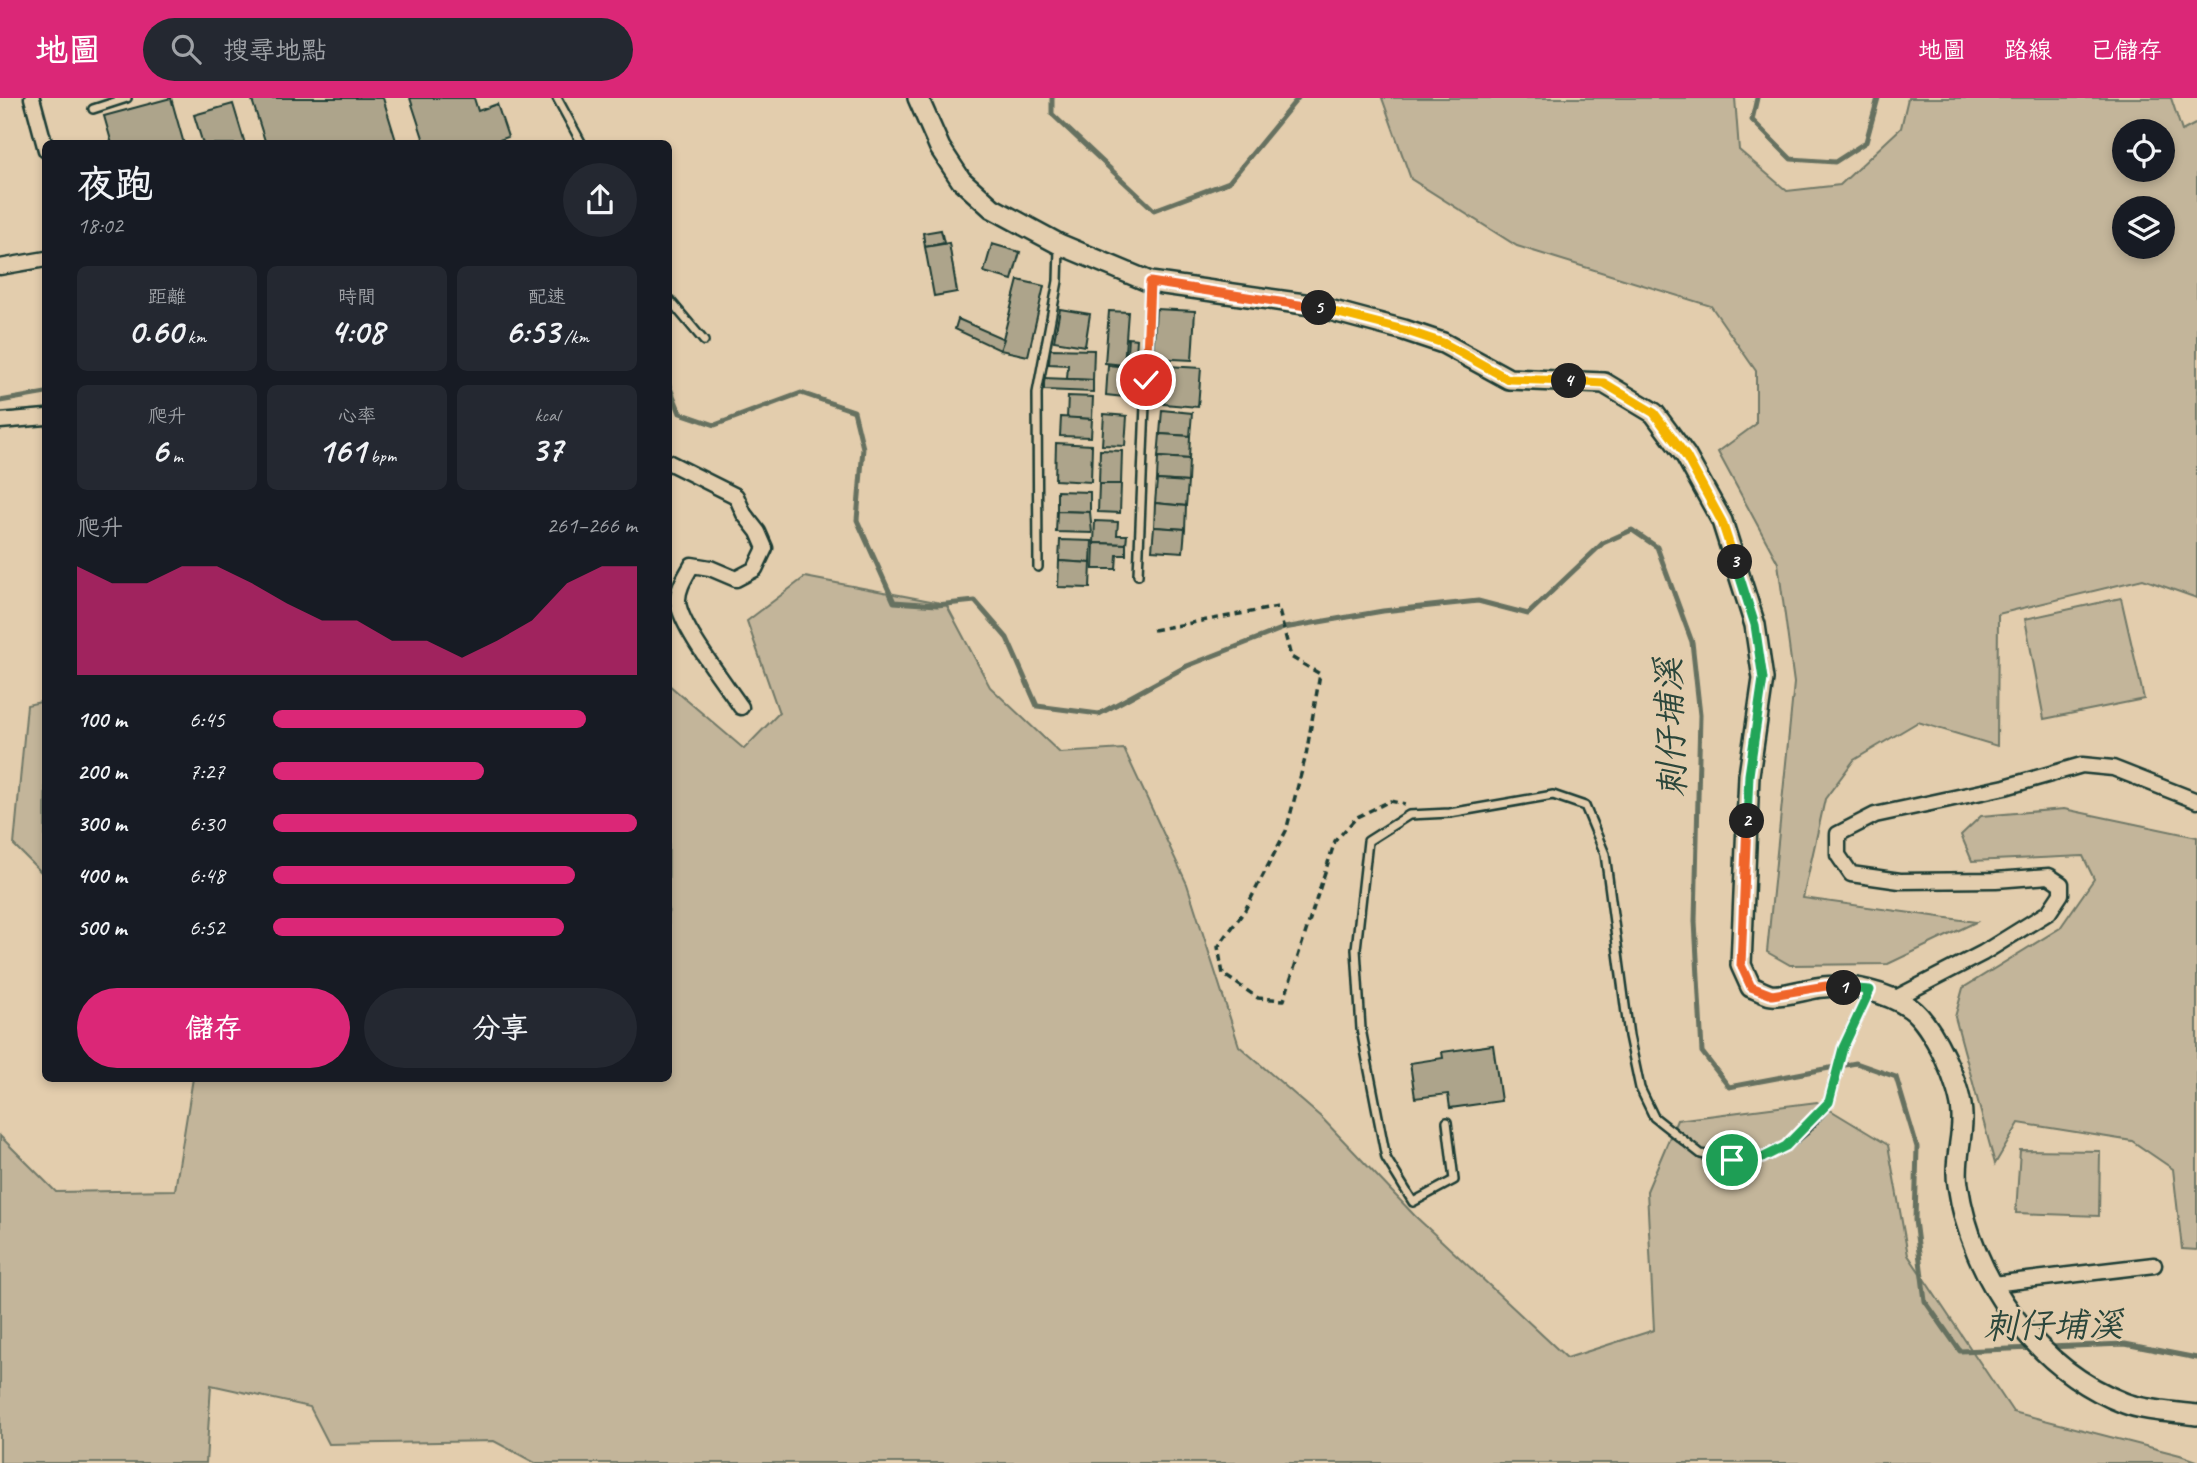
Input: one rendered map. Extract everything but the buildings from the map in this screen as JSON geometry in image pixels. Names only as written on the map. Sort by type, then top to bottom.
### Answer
[{"type":"street","points":[[32,98],[43,140]]},
{"type":"street","points":[[918,98],[940,148],[961,180],[992,208],[1059,244],[1150,282],[1311,305],[1404,330],[1443,343],[1508,379],[1604,383],[1654,413],[1686,456],[1722,522],[1755,625],[1763,679],[1749,775],[1741,965],[1751,987],[1772,995],[1826,986],[1870,990],[1911,1009],[1931,1032],[1948,1064],[1962,1114],[1957,1182],[1968,1231],[1993,1284],[2011,1314],[2046,1356],[2084,1385],[2126,1405],[2197,1415]]},
{"type":"street","points":[[0,267],[42,260]]},
{"type":"street","points":[[0,421],[42,417]]},
{"type":"street","points":[[672,464],[736,496],[765,548],[755,569],[736,579],[710,568],[692,565],[680,589],[678,602],[689,629],[741,707]]},
{"type":"street","points":[[1892,1000],[1983,954],[2049,912],[2061,894],[2061,884],[2049,876],[1996,880],[1899,881],[1851,874],[1838,855],[1838,834],[1875,815],[2005,787],[2082,765],[2113,768],[2197,801]]},
{"type":"street","points":[[1993,1284],[2154,1265]]},
{"type":"lane","points":[[93,108],[127,98]]},
{"type":"lane","points":[[557,98],[580,140]]},
{"type":"lane","points":[[1038,567],[1037,393],[1058,281],[1059,244]]},
{"type":"lane","points":[[1138,575],[1150,282]]},
{"type":"lane","points":[[672,303],[704,341]]},
{"type":"lane","points":[[1447,1122],[1454,1180],[1413,1202],[1386,1158],[1362,1029],[1356,949],[1368,841],[1409,815],[1450,813],[1553,794],[1585,806],[1605,854],[1629,1036],[1640,1088],[1654,1117],[1701,1154],[1732,1160],[1762,1158],[1786,1146],[1829,1102],[1843,1048],[1870,990]]},
{"type":"path","points":[[1153,630],[1278,607],[1291,657],[1320,674],[1306,755],[1286,831],[1245,910],[1218,947],[1223,974],[1258,998],[1284,1000],[1335,841],[1357,817],[1390,800],[1406,804],[1409,815]]},
{"type":"shaded area","points":[[1382,98],[1735,98],[1739,150],[1787,191],[1840,185],[1901,128],[1908,98],[2171,98],[2182,131],[2197,123],[2197,598],[2143,579],[1998,614],[1997,746],[1918,722],[1854,760],[1825,799],[1803,898],[1976,922],[1888,964],[1790,965],[1767,952],[1794,683],[1778,563],[1718,452],[1756,424],[1756,371],[1711,306],[1517,246],[1411,179]]},
{"type":"shaded area","points":[[805,577],[946,604],[990,687],[1060,753],[1124,749],[1187,884],[1239,1046],[1322,1118],[1415,1216],[1567,1358],[1654,1330],[1647,1191],[1677,1120],[1817,1102],[1888,1145],[1908,1255],[2013,1412],[2180,1455],[2197,1463],[535,1463],[494,1441],[329,1444],[310,1407],[211,1385],[206,1463],[0,1463],[0,1136],[56,1192],[175,1190],[192,1082],[672,1082],[672,688],[744,749],[779,713],[747,621]]},
{"type":"shaded area","points":[[2121,598],[2144,699],[2044,719],[2025,619]]},
{"type":"shaded area","points":[[42,702],[42,873],[14,845],[27,705]]},
{"type":"shaded area","points":[[2064,809],[2197,837],[2197,1250],[2182,1249],[2173,1169],[2132,1141],[2019,1123],[1995,1164],[1955,1017],[1963,988],[2060,928],[2094,879],[2083,856],[1972,861],[1961,835],[1981,816]]},
{"type":"shaded area","points":[[2020,1150],[2100,1151],[2099,1216],[2016,1213]]},
{"type":"waterway","points":[[1052,98],[1052,114],[1154,210],[1229,182],[1298,98]]},
{"type":"waterway","points":[[1757,98],[1752,120],[1791,159],[1835,162],[1866,142],[1878,98]]},
{"type":"waterway","name":"刺仔埔溪","points":[[672,393],[680,413],[715,425],[801,393],[854,411],[863,448],[857,520],[894,602],[937,605],[975,601],[1007,638],[1037,706],[1099,714],[1187,666],[1284,628],[1383,611],[1478,601],[1528,614],[1603,543],[1632,530],[1657,547],[1692,642],[1700,715],[1695,921],[1702,1052],[1729,1087],[1856,1063],[1896,1077],[1917,1147],[1915,1220],[1925,1301],[1960,1351],[2034,1348]]},
{"type":"waterway","name":"刺仔埔溪","points":[[0,401],[42,394]]},
{"type":"waterway","name":"刺仔埔溪","points":[[2048,1347],[2125,1344],[2197,1358]]},
{"type":"route","points":[[1146,380],[1150,282],[1311,305],[1443,343],[1508,379],[1604,383],[1654,413],[1686,456],[1722,522],[1755,625],[1763,679],[1749,775],[1741,965],[1751,987],[1772,995],[1826,986],[1870,990],[1843,1048],[1829,1102],[1786,1146],[1762,1158],[1732,1160]]}]
